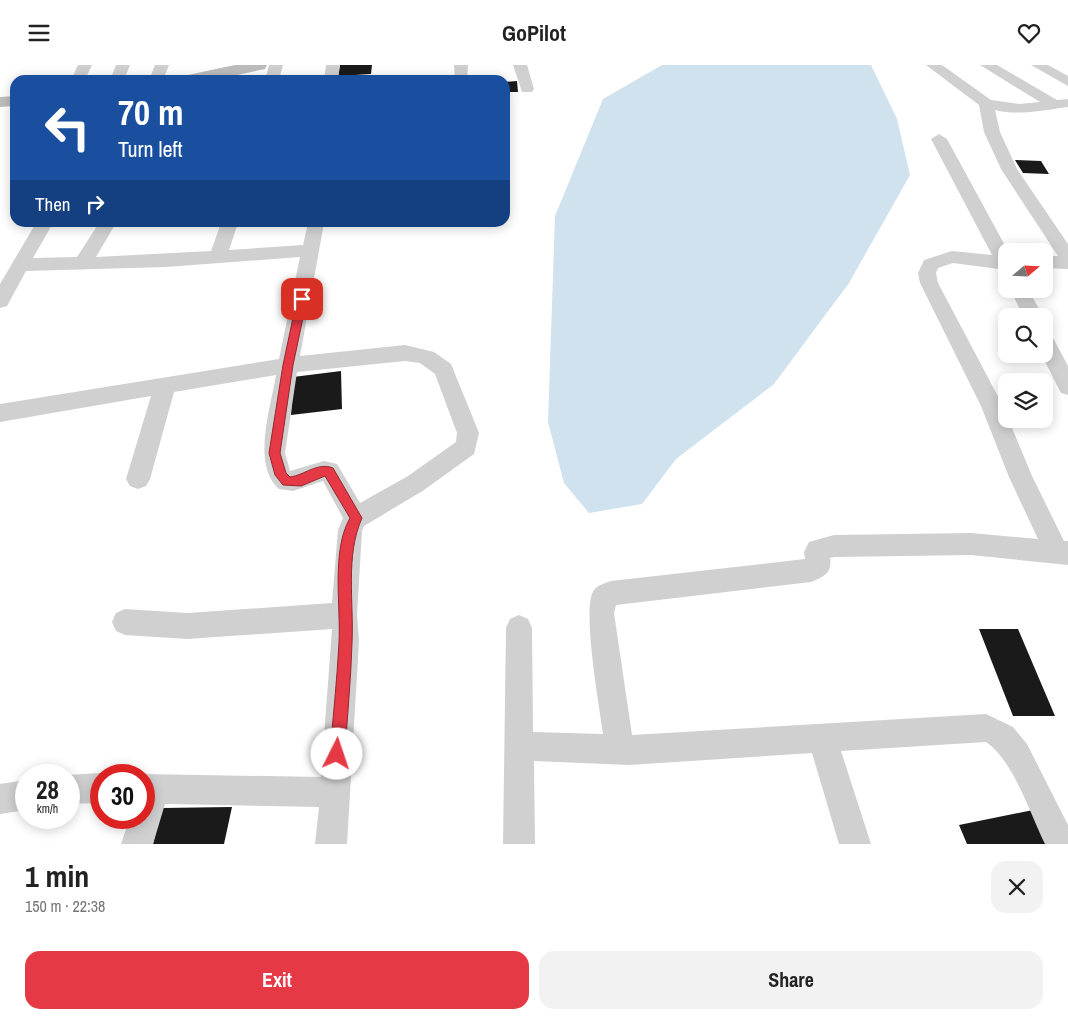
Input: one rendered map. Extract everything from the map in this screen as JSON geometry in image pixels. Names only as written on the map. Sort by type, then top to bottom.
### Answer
[{"type":"main road","points":[[212,75],[258,65]]},
{"type":"street","points":[[520,65],[527,89]]},
{"type":"street","points":[[933,65],[986,103],[1000,107],[1019,108],[1062,104]]},
{"type":"street","points":[[987,65],[1062,104]]},
{"type":"street","points":[[1038,65],[1068,82]]},
{"type":"street","points":[[986,103],[992,132],[1009,169],[1068,258]]},
{"type":"street","points":[[939,139],[998,248]]},
{"type":"street","points":[[0,301],[42,227]]},
{"type":"street","points":[[83,263],[105,227]]},
{"type":"street","points":[[218,257],[228,227]]},
{"type":"street","points":[[315,227],[288,365],[274,453],[280,475],[287,482],[301,481],[321,471],[329,471],[356,518]]},
{"type":"street","points":[[20,265],[166,261],[311,249]]},
{"type":"street","points":[[998,262],[952,257],[930,265],[927,273],[929,283],[992,406],[1021,477],[1062,552]]},
{"type":"street","points":[[1053,262],[1068,263]]},
{"type":"street","points":[[0,413],[288,365],[405,353],[423,355],[439,363],[444,370],[468,433],[466,447],[416,483],[356,518],[350,530],[347,550],[344,615],[346,641],[331,844]]},
{"type":"street","points":[[1053,357],[1068,387]]},
{"type":"street","points":[[138,479],[165,386]]},
{"type":"street","points":[[620,750],[607,642],[601,613],[603,599],[611,593],[811,570],[819,565],[816,552],[834,546],[971,544],[1062,552]]},
{"type":"street","points":[[125,622],[187,626],[344,615]]},
{"type":"street","points":[[519,628],[519,844]]},
{"type":"street","points":[[519,746],[620,750],[986,728],[994,731],[1009,743],[1017,754],[1062,844]]},
{"type":"street","points":[[822,739],[855,844]]},
{"type":"street","points":[[155,789],[334,792]]},
{"type":"street","points":[[0,799],[15,797]]},
{"type":"street","points":[[137,844],[140,829]]},
{"type":"water","points":[[662,65],[871,65],[897,119],[910,175],[849,283],[774,384],[676,459],[642,504],[589,513],[564,483],[548,422],[555,216],[603,99]]},
{"type":"building","points":[[340,65],[372,65],[371,74],[338,75]]},
{"type":"building","points":[[517,81],[518,92],[510,92],[510,82]]},
{"type":"building","points":[[1015,160],[1041,161],[1049,174],[1023,173]]},
{"type":"building","points":[[341,371],[342,409],[291,415],[293,377]]},
{"type":"building","points":[[979,629],[1018,629],[1055,716],[1013,716]]},
{"type":"building","points":[[232,807],[224,844],[153,844],[162,808]]},
{"type":"building","points":[[1038,809],[1055,844],[967,844],[959,825]]},
{"type":"route","points":[[302,299],[288,365],[274,453],[280,475],[287,482],[301,481],[316,472],[329,471],[356,518],[350,530],[347,550],[344,615],[346,641],[337,754]]}]
